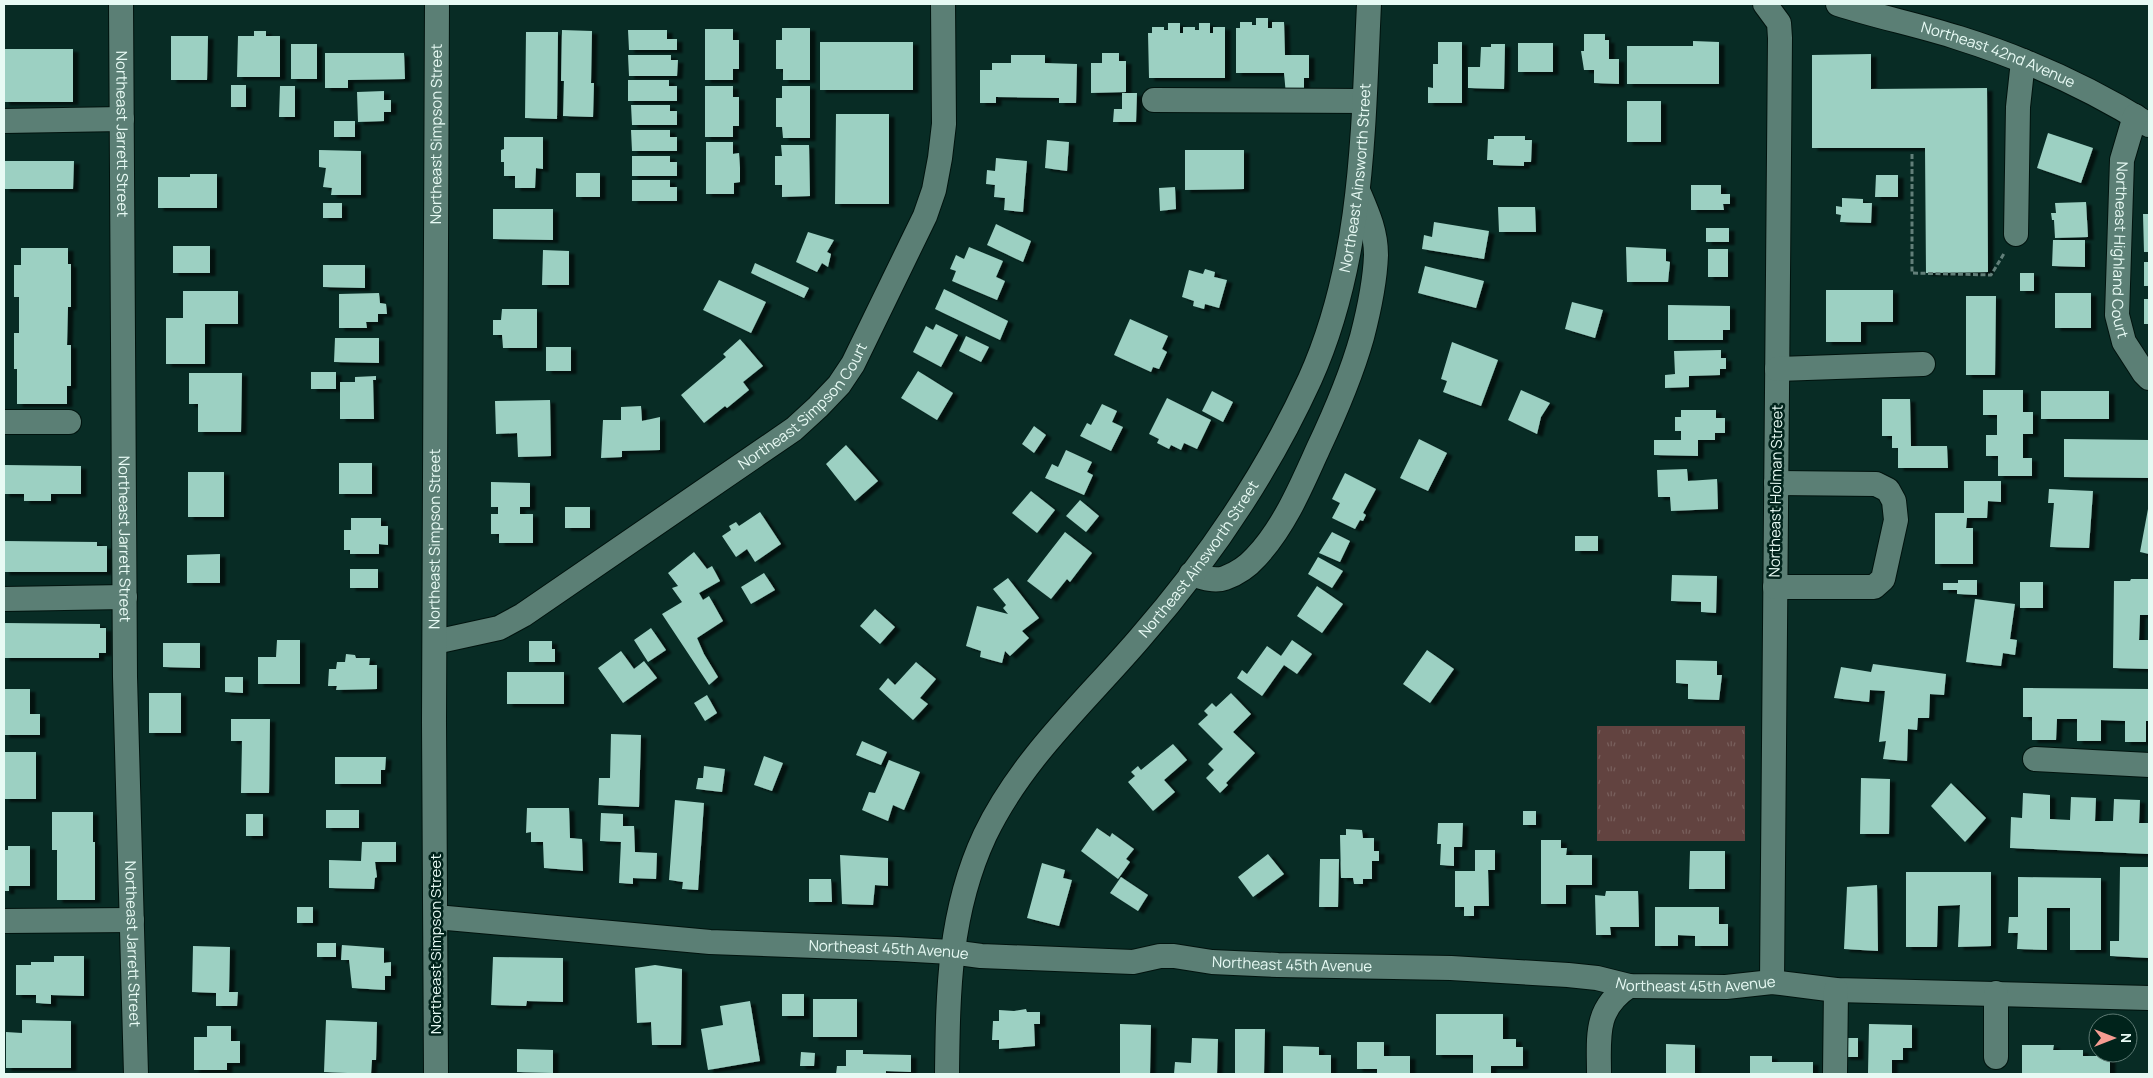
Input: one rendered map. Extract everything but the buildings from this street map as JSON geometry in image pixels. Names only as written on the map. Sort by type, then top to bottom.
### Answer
[{"type":"street","name":"Northeast Jarrett Street","points":[[121,4],[125,597],[136,1074]]},
{"type":"street","name":"Northeast Simpson Street","points":[[436,1074],[437,4]]},
{"type":"street","name":"Northeast Simpson Court","points":[[435,642],[499,628],[523,615],[794,429],[838,385],[864,343],[925,216],[934,190],[944,124],[943,4]]},
{"type":"street","name":"Northeast Ainsworth Street","points":[[947,1074],[951,952],[959,910],[985,835],[1001,806],[1040,749],[1141,637],[1191,574],[1244,501],[1271,456],[1311,377],[1334,313],[1352,238],[1358,192],[1369,4]]},
{"type":"street","name":"Northeast Holman Street","points":[[1765,4],[1779,23],[1780,38],[1772,982]]},
{"type":"street","name":"Northeast 42nd Avenue","points":[[1838,4],[1960,38],[2023,61],[2097,94],[2142,120]]},
{"type":"street","points":[[2016,234],[2018,107],[2023,61]]},
{"type":"street","points":[[1154,100],[1364,101]]},
{"type":"street","points":[[4,121],[122,119]]},
{"type":"street","name":"Northeast Highland Court","points":[[2142,120],[2122,160],[2117,315],[2124,342],[2149,378]]},
{"type":"street","points":[[1191,574],[1223,579],[1241,570],[1256,558],[1275,533],[1291,506],[1336,409],[1362,337],[1374,275],[1376,252],[1373,228],[1358,192]]},
{"type":"street","points":[[1777,369],[1923,364]]},
{"type":"street","points":[[4,422],[69,422]]},
{"type":"street","points":[[1775,587],[1874,587],[1883,579],[1896,520],[1894,501],[1888,490],[1876,484],[1776,483]]},
{"type":"street","points":[[4,599],[125,597]]},
{"type":"street","points":[[2035,759],[2149,765]]},
{"type":"street","name":"Northeast 45th Avenue","points":[[436,916],[710,942],[951,952],[981,956],[1124,962],[1145,961],[1160,956],[1174,956],[1212,962],[1268,965],[1451,968],[1568,975],[1596,978],[1629,986],[1726,987],[1772,982],[1836,990],[2149,998]]},
{"type":"street","points":[[4,921],[132,920]]},
{"type":"street","points":[[1599,1074],[1599,1036],[1604,1014],[1614,996],[1629,986]]},
{"type":"street","points":[[1835,1074],[1836,990]]},
{"type":"street","points":[[1996,993],[1996,1058]]},
{"type":"path","points":[[1912,154],[1912,273],[1992,275],[2016,234]]},
{"type":"green space","points":[[1597,726],[1745,726],[1745,841],[1597,841]]}]
